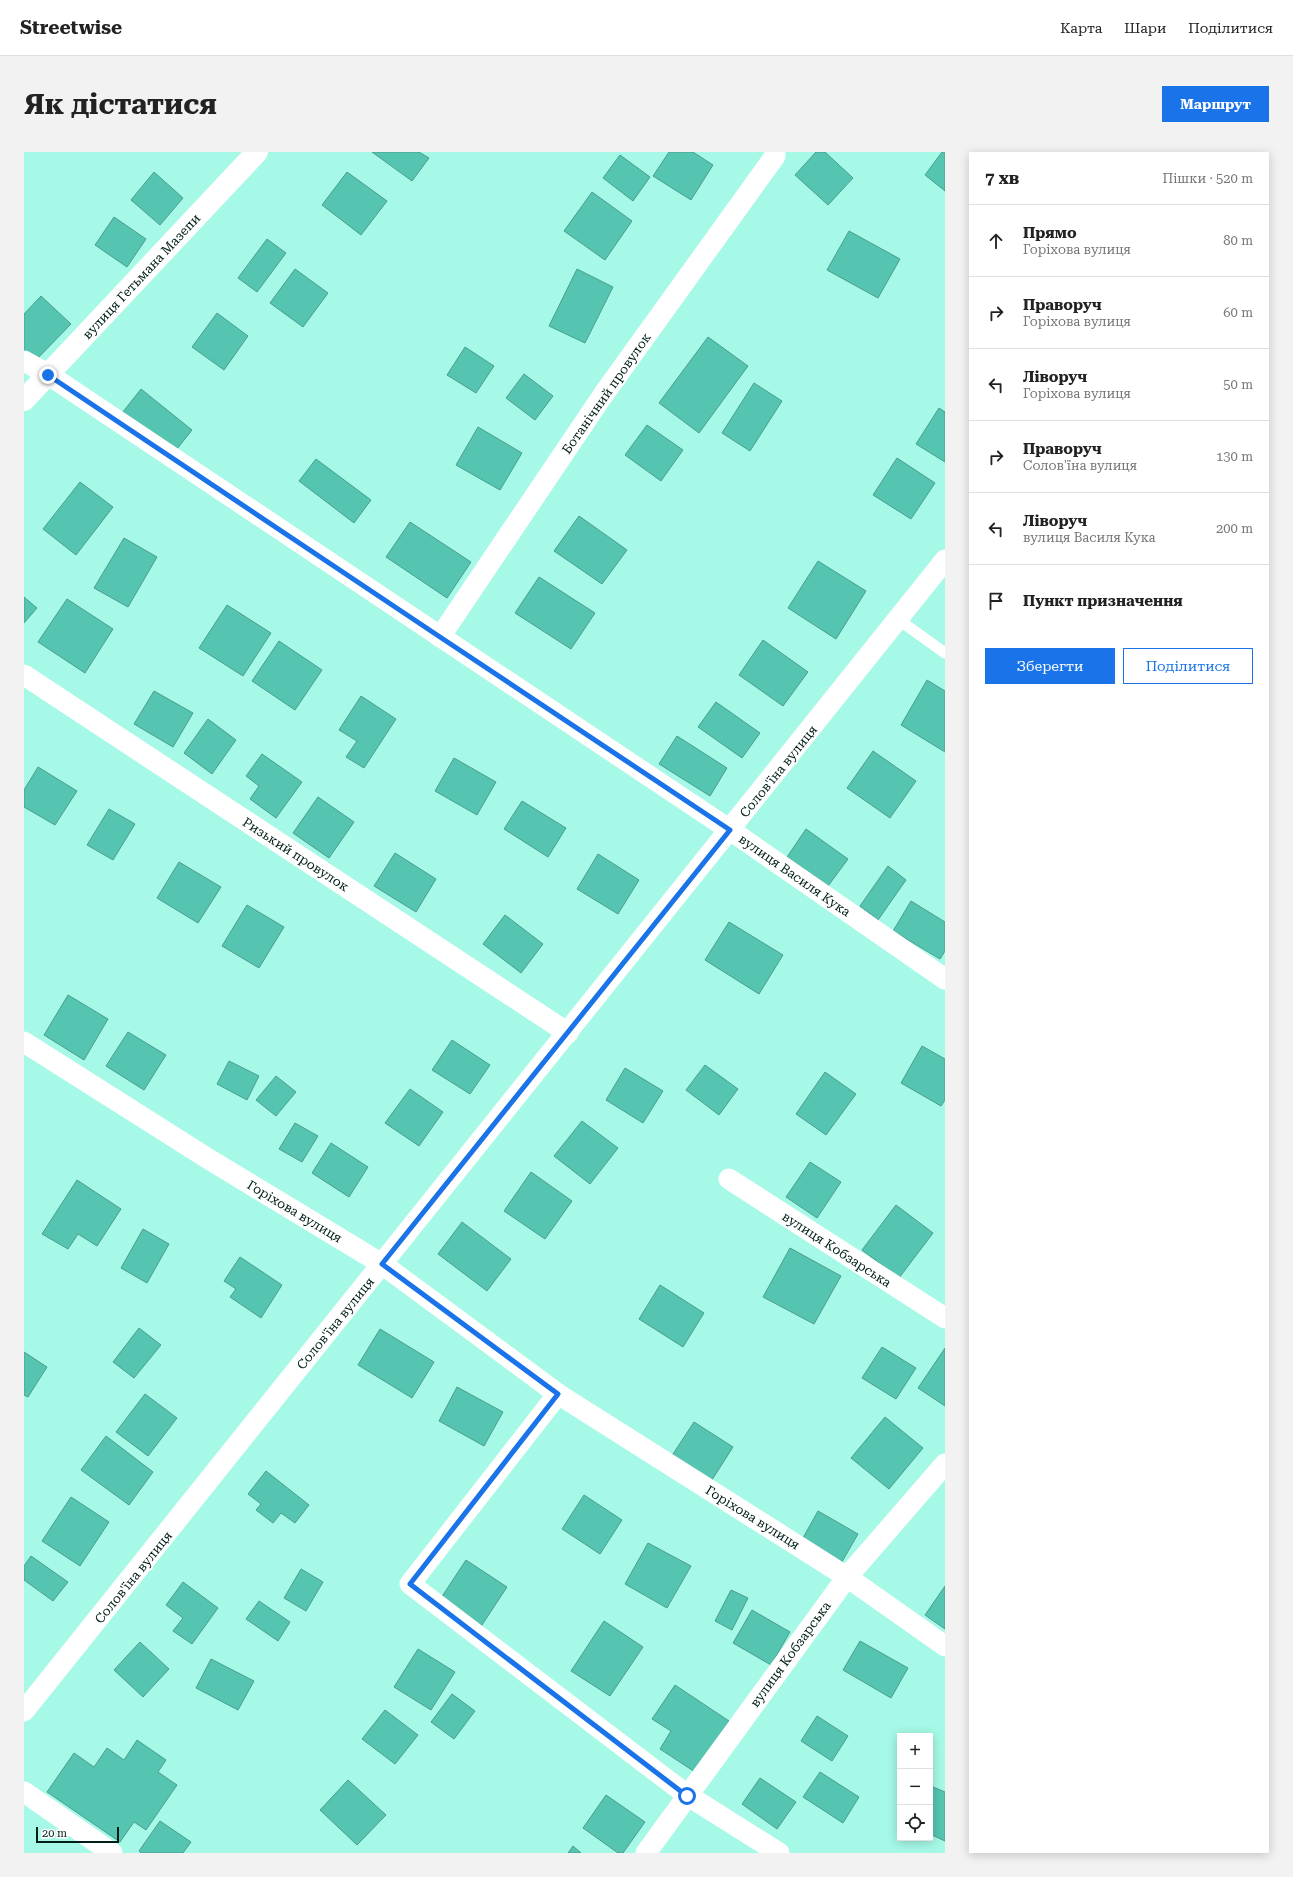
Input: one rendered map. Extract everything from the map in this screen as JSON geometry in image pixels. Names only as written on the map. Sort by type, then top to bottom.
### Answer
[{"type":"street","name":"вулиця Гетьмана Мазепи","points":[[24,400],[257,152]]},
{"type":"street","name":"Ботанічний провулок","points":[[440,637],[603,395],[775,156],[775,152]]},
{"type":"street","name":"вулиця Василя Кука","points":[[24,361],[48,375],[730,830],[945,979]]},
{"type":"street","name":"Солов'їна вулиця","points":[[24,1711],[899,620],[945,560]]},
{"type":"street","name":"Ризький провулок","points":[[24,675],[568,1032]]},
{"type":"street","name":"Горіхова вулиця","points":[[24,1042],[201,1154],[382,1264],[558,1394],[847,1576],[945,1646]]},
{"type":"street","name":"вулиця Кобзарська","points":[[729,1179],[945,1318]]},
{"type":"street","points":[[558,1394],[410,1584],[687,1796],[779,1853]]},
{"type":"street","name":"вулиця Кобзарська","points":[[646,1853],[847,1576],[945,1464]]},
{"type":"street","points":[[24,1792],[112,1853]]},
{"type":"lane","points":[[899,620],[945,653]]},
{"type":"building","points":[[372,152],[419,152],[429,158],[412,181]]},
{"type":"building","points":[[669,152],[693,152],[713,165],[691,200],[653,176]]},
{"type":"building","points":[[816,152],[825,152],[853,178],[828,205],[795,175]]},
{"type":"building","points":[[942,152],[945,152],[945,191],[925,175]]},
{"type":"building","points":[[620,155],[650,177],[633,201],[603,178]]},
{"type":"building","points":[[154,172],[183,198],[160,225],[131,200]]},
{"type":"building","points":[[347,172],[387,201],[361,235],[322,205]]},
{"type":"building","points":[[592,192],[632,221],[605,260],[564,231]]},
{"type":"building","points":[[114,217],[146,239],[127,267],[95,245]]},
{"type":"building","points":[[849,231],[900,259],[878,298],[827,270]]},
{"type":"building","points":[[267,239],[286,253],[257,292],[238,278]]},
{"type":"building","points":[[295,269],[328,293],[303,327],[270,303]]},
{"type":"building","points":[[577,269],[613,287],[585,343],[549,326]]},
{"type":"building","points":[[41,296],[71,324],[35,361],[24,350],[24,314]]},
{"type":"building","points":[[217,313],[248,336],[224,370],[192,347]]},
{"type":"building","points":[[708,337],[748,366],[699,433],[659,403]]},
{"type":"building","points":[[465,347],[494,366],[476,393],[447,375]]},
{"type":"building","points":[[524,374],[553,396],[535,420],[506,398]]},
{"type":"building","points":[[754,383],[782,401],[750,451],[722,433]]},
{"type":"building","points":[[141,389],[192,430],[173,454],[122,413]]},
{"type":"building","points":[[939,408],[945,412],[945,462],[916,444]]},
{"type":"building","points":[[647,425],[683,450],[661,481],[625,455]]},
{"type":"building","points":[[478,427],[522,453],[500,490],[456,465]]},
{"type":"building","points":[[897,458],[935,483],[911,519],[873,495]]},
{"type":"building","points":[[316,459],[371,500],[354,523],[299,481]]},
{"type":"building","points":[[80,482],[113,507],[76,555],[43,529]]},
{"type":"building","points":[[579,516],[627,550],[602,584],[554,551]]},
{"type":"building","points":[[410,522],[471,562],[447,598],[386,557]]},
{"type":"building","points":[[124,538],[157,557],[128,607],[94,588]]},
{"type":"building","points":[[818,561],[866,591],[836,639],[788,608]]},
{"type":"building","points":[[539,577],[595,613],[571,649],[515,613]]},
{"type":"building","points":[[24,597],[37,608],[24,623]]},
{"type":"building","points":[[67,599],[113,629],[85,673],[38,642]]},
{"type":"building","points":[[227,605],[271,633],[243,676],[199,648]]},
{"type":"building","points":[[763,640],[808,672],[783,706],[739,675]]},
{"type":"building","points":[[279,641],[322,670],[295,710],[252,681]]},
{"type":"building","points":[[927,680],[945,691],[945,752],[901,725]]},
{"type":"building","points":[[154,691],[193,713],[173,747],[134,724]]},
{"type":"building","points":[[361,696],[396,719],[364,768],[346,757],[357,741],[339,730]]},
{"type":"building","points":[[716,702],[760,733],[742,758],[698,727]]},
{"type":"building","points":[[208,719],[236,740],[212,774],[184,753]]},
{"type":"building","points":[[677,736],[727,768],[710,796],[659,764]]},
{"type":"building","points":[[873,751],[916,781],[890,818],[847,788]]},
{"type":"building","points":[[262,754],[302,782],[276,818],[250,799],[259,786],[246,776]]},
{"type":"building","points":[[454,758],[496,782],[477,815],[435,791]]},
{"type":"building","points":[[38,767],[77,791],[55,825],[24,807],[24,790]]},
{"type":"building","points":[[318,797],[354,822],[329,858],[293,833]]},
{"type":"building","points":[[522,801],[566,828],[548,857],[504,829]]},
{"type":"building","points":[[109,809],[135,824],[113,860],[87,845]]},
{"type":"building","points":[[806,829],[848,859],[828,886],[787,857]]},
{"type":"building","points":[[395,853],[436,879],[416,912],[374,886]]},
{"type":"building","points":[[598,854],[639,880],[618,914],[577,889]]},
{"type":"building","points":[[179,862],[221,887],[198,923],[157,898]]},
{"type":"building","points":[[888,866],[906,880],[878,920],[860,906]]},
{"type":"building","points":[[911,901],[945,922],[945,951],[940,959],[893,931]]},
{"type":"building","points":[[247,905],[284,927],[259,968],[222,946]]},
{"type":"building","points":[[505,915],[543,944],[521,973],[483,944]]},
{"type":"building","points":[[729,922],[783,955],[759,994],[705,960]]},
{"type":"building","points":[[68,995],[108,1019],[84,1060],[44,1035]]},
{"type":"building","points":[[128,1032],[166,1055],[144,1090],[106,1066]]},
{"type":"building","points":[[452,1040],[490,1065],[470,1094],[432,1070]]},
{"type":"building","points":[[922,1046],[945,1059],[945,1100],[941,1106],[901,1083]]},
{"type":"building","points":[[229,1061],[259,1076],[247,1100],[217,1084]]},
{"type":"building","points":[[705,1065],[738,1089],[719,1115],[686,1090]]},
{"type":"building","points":[[625,1068],[663,1091],[643,1123],[606,1100]]},
{"type":"building","points":[[825,1072],[856,1094],[826,1135],[796,1114]]},
{"type":"building","points":[[276,1076],[296,1092],[276,1116],[256,1100]]},
{"type":"building","points":[[410,1089],[443,1112],[419,1146],[385,1123]]},
{"type":"building","points":[[582,1121],[618,1148],[590,1184],[554,1156]]},
{"type":"building","points":[[295,1123],[318,1136],[302,1162],[279,1149]]},
{"type":"building","points":[[331,1143],[368,1167],[349,1197],[312,1173]]},
{"type":"building","points":[[810,1162],[841,1182],[817,1218],[786,1197]]},
{"type":"building","points":[[531,1172],[572,1201],[545,1239],[504,1211]]},
{"type":"building","points":[[77,1180],[121,1209],[97,1246],[78,1234],[68,1249],[42,1234]]},
{"type":"building","points":[[896,1205],[933,1233],[899,1278],[862,1250]]},
{"type":"building","points":[[462,1222],[511,1259],[487,1291],[438,1254]]},
{"type":"building","points":[[143,1229],[169,1244],[147,1283],[121,1268]]},
{"type":"building","points":[[790,1248],[841,1276],[814,1324],[763,1297]]},
{"type":"building","points":[[240,1257],[282,1285],[261,1318],[230,1297],[236,1289],[224,1281]]},
{"type":"building","points":[[660,1285],[704,1313],[683,1347],[639,1319]]},
{"type":"building","points":[[139,1328],[161,1345],[134,1378],[113,1362]]},
{"type":"building","points":[[380,1329],[434,1362],[412,1398],[358,1365]]},
{"type":"building","points":[[882,1347],[916,1368],[896,1399],[862,1378]]},
{"type":"building","points":[[945,1348],[945,1406],[918,1388]]},
{"type":"building","points":[[24,1352],[47,1367],[28,1397],[24,1395]]},
{"type":"building","points":[[457,1387],[503,1412],[484,1446],[439,1421]]},
{"type":"building","points":[[145,1394],[177,1418],[148,1456],[116,1432]]},
{"type":"building","points":[[885,1417],[923,1448],[889,1489],[851,1458]]},
{"type":"building","points":[[694,1422],[733,1447],[710,1483],[671,1457]]},
{"type":"building","points":[[106,1436],[153,1472],[129,1505],[81,1470]]},
{"type":"building","points":[[266,1471],[309,1505],[295,1523],[281,1513],[273,1523],[256,1510],[261,1504],[248,1494]]},
{"type":"building","points":[[584,1495],[622,1520],[600,1554],[562,1529]]},
{"type":"building","points":[[71,1497],[109,1522],[80,1566],[42,1541]]},
{"type":"building","points":[[818,1511],[858,1534],[839,1567],[799,1545]]},
{"type":"building","points":[[648,1543],[691,1566],[667,1608],[625,1584]]},
{"type":"building","points":[[31,1556],[68,1582],[53,1601],[24,1580],[24,1566]]},
{"type":"building","points":[[466,1560],[507,1587],[480,1628],[439,1601]]},
{"type":"building","points":[[301,1569],[323,1582],[306,1611],[284,1598]]},
{"type":"building","points":[[183,1582],[218,1608],[192,1644],[173,1631],[183,1618],[166,1605]]},
{"type":"building","points":[[945,1586],[945,1629],[925,1615]]},
{"type":"building","points":[[731,1590],[748,1598],[732,1630],[715,1621]]},
{"type":"building","points":[[259,1601],[290,1622],[278,1641],[246,1619]]},
{"type":"building","points":[[752,1610],[790,1632],[771,1665],[733,1643]]},
{"type":"building","points":[[604,1621],[643,1647],[610,1696],[571,1671]]},
{"type":"building","points":[[860,1641],[908,1668],[891,1698],[843,1670]]},
{"type":"building","points":[[140,1642],[169,1669],[143,1697],[114,1670]]},
{"type":"building","points":[[418,1649],[455,1672],[431,1710],[394,1687]]},
{"type":"building","points":[[211,1659],[254,1681],[238,1710],[196,1688]]},
{"type":"building","points":[[675,1685],[729,1721],[695,1772],[660,1749],[671,1731],[652,1719]]},
{"type":"building","points":[[452,1694],[475,1711],[454,1739],[431,1722]]},
{"type":"building","points":[[385,1710],[418,1735],[395,1764],[362,1739]]},
{"type":"building","points":[[817,1716],[848,1736],[832,1761],[801,1741]]},
{"type":"building","points":[[137,1740],[166,1760],[158,1772],[177,1785],[146,1830],[134,1822],[120,1842],[47,1792],[74,1753],[94,1767],[107,1748],[124,1760]]},
{"type":"building","points":[[820,1772],[859,1797],[843,1823],[803,1797]]},
{"type":"building","points":[[760,1778],[796,1802],[777,1829],[742,1804]]},
{"type":"building","points":[[348,1780],[386,1815],[357,1845],[320,1810]]},
{"type":"building","points":[[933,1787],[945,1792],[945,1841],[933,1835]]},
{"type":"building","points":[[606,1795],[645,1822],[623,1853],[618,1853],[583,1828]]},
{"type":"building","points":[[160,1821],[191,1842],[183,1853],[141,1853],[139,1851]]},
{"type":"building","points":[[573,1846],[581,1853],[568,1853]]},
{"type":"route","points":[[48,375],[730,830],[382,1264],[558,1394],[410,1584],[687,1796]]}]
